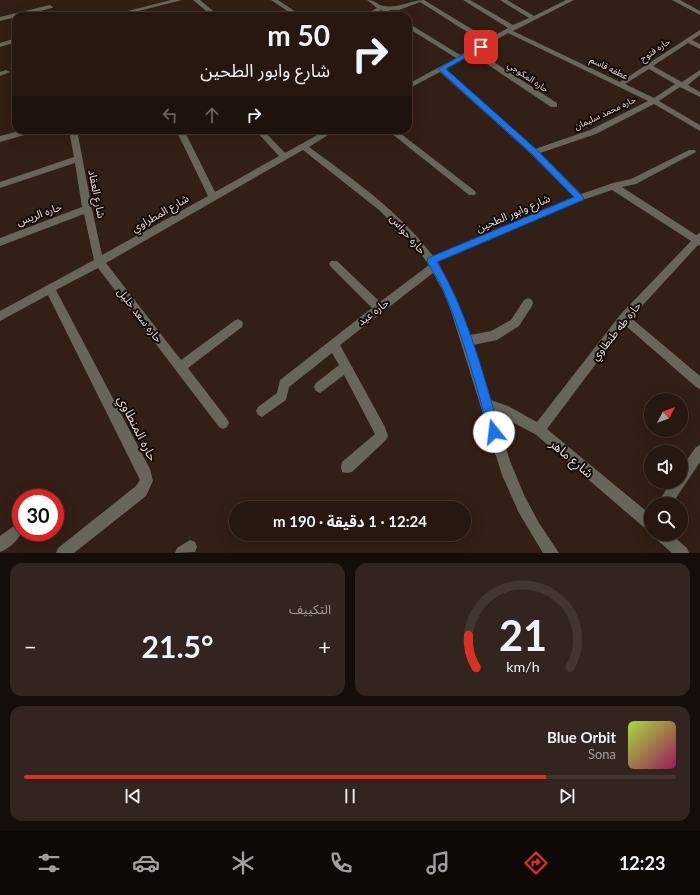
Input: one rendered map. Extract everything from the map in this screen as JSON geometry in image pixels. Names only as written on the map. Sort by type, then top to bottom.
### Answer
[{"type":"street","points":[[128,12],[141,9],[154,3],[179,0]]},
{"type":"street","points":[[196,0],[211,12]]},
{"type":"street","points":[[274,0],[293,12]]},
{"type":"street","points":[[370,0],[388,12]]},
{"type":"street","points":[[374,12],[381,8],[399,8],[421,0],[488,42]]},
{"type":"street","name":"عطفه قاسم","points":[[466,0],[510,29],[654,100],[700,128]]},
{"type":"street","points":[[503,0],[533,18]]},
{"type":"street","points":[[412,85],[474,51],[510,29],[533,18],[555,4],[571,0]]},
{"type":"street","points":[[675,0],[700,13]]},
{"type":"street","points":[[21,12],[49,3]]},
{"type":"street","points":[[0,19],[12,15]]},
{"type":"street","points":[[412,27],[461,58]]},
{"type":"street","name":"حاره فتوح","points":[[621,84],[700,32]]},
{"type":"street","points":[[687,40],[700,47]]},
{"type":"street","points":[[0,45],[12,41]]},
{"type":"street","name":"حاره المكوجي","points":[[474,51],[554,105]]},
{"type":"street","points":[[648,66],[700,95]]},
{"type":"street","points":[[442,69],[534,152],[580,198]]},
{"type":"street","name":"حاره محمد سليمان","points":[[534,152],[593,132],[654,100],[700,72]]},
{"type":"street","points":[[0,139],[18,134]]},
{"type":"street","name":"شارع العقاد","points":[[73,134],[87,209],[100,262]]},
{"type":"street","points":[[182,134],[213,197]]},
{"type":"street","points":[[263,134],[284,157]]},
{"type":"street","name":"شارع المطراوي","points":[[0,316],[100,262],[325,134]]},
{"type":"street","points":[[396,134],[472,193]]},
{"type":"street","name":"حاره حواس","points":[[303,146],[387,210],[433,263],[448,291],[466,341],[509,478],[527,515],[546,547],[552,553]]},
{"type":"street","name":"شارع وابور الطحين","points":[[433,263],[580,198],[613,186],[633,182],[692,152]]},
{"type":"street","points":[[0,185],[78,159]]},
{"type":"street","points":[[613,186],[699,240]]},
{"type":"street","name":"حاره الريس","points":[[0,242],[87,209]]},
{"type":"street","name":"حاره طه طنطاوي","points":[[539,430],[624,318],[699,240]]},
{"type":"street","name":"حاره سعد خليل","points":[[100,262],[223,423]]},
{"type":"street","name":"حاره عيد","points":[[262,411],[282,396],[284,384],[334,345],[336,341],[379,308],[433,263]]},
{"type":"street","points":[[334,264],[379,308]]},
{"type":"street","name":"حاره المنطاوي","points":[[50,290],[145,474],[147,481],[140,491],[63,553]]},
{"type":"street","points":[[466,341],[493,336],[515,323],[528,303]]},
{"type":"street","points":[[624,318],[700,383]]},
{"type":"street","points":[[180,367],[238,324]]},
{"type":"street","points":[[334,345],[381,431],[382,436],[347,467]]},
{"type":"street","points":[[320,387],[346,367]]},
{"type":"street","name":"شارع ماهر","points":[[486,404],[504,410],[539,430],[644,517]]},
{"type":"street","points":[[688,468],[700,451]]},
{"type":"street","points":[[0,545],[12,535]]},
{"type":"street","points":[[669,541],[682,553]]},
{"type":"route","points":[[481,47],[442,69],[534,152],[580,198],[431,261],[446,284],[456,309],[482,388],[494,432]]}]
